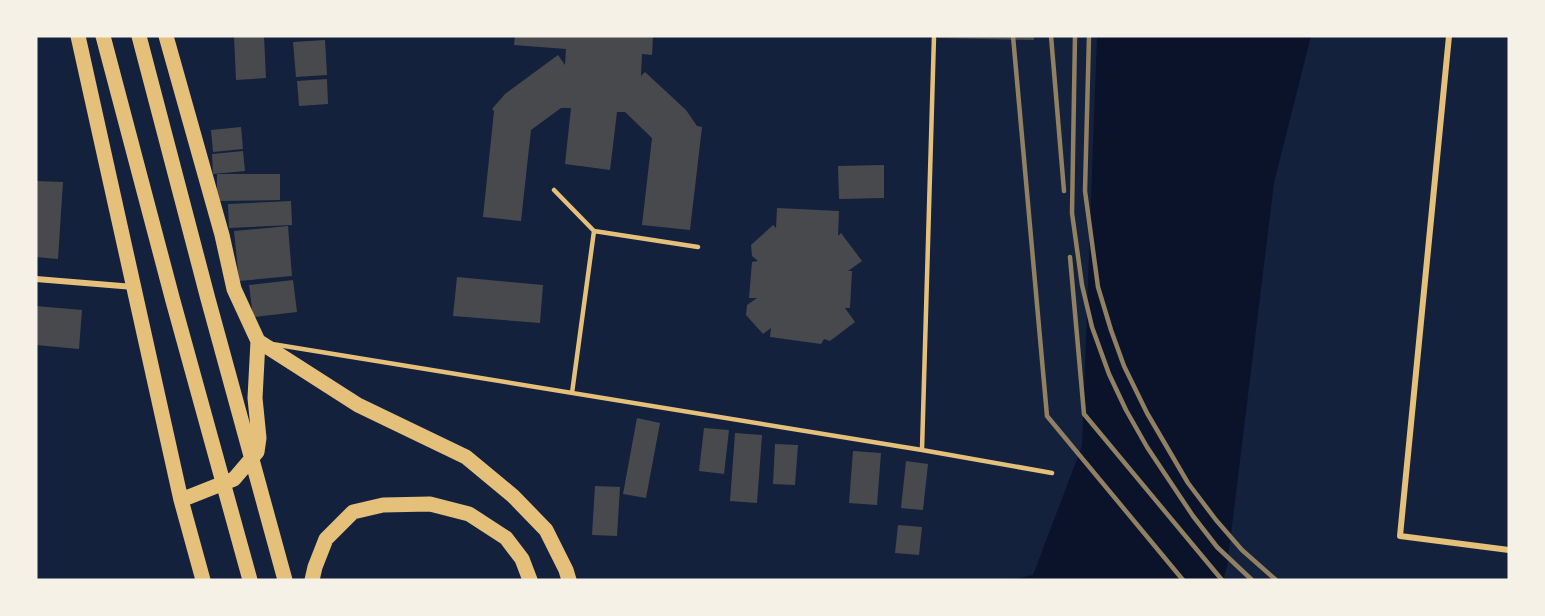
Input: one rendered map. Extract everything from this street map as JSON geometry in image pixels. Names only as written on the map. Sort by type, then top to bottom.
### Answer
[{"type":"main road","points":[[78,36],[182,500],[203,580]]},
{"type":"main road","points":[[104,36],[172,301],[250,580]]},
{"type":"main road","points":[[139,36],[285,580]]},
{"type":"main road","points":[[166,36],[222,235],[234,289],[258,341],[255,398],[259,438],[257,452],[234,479],[182,500]]},
{"type":"main road","points":[[258,341],[358,405],[466,457],[513,495],[546,530],[569,580]]},
{"type":"main road","points":[[312,580],[326,539],[353,513],[383,505],[430,504],[469,514],[507,538],[522,559],[530,580]]},
{"type":"street","points":[[1449,36],[1400,536],[1509,550]]},
{"type":"street","points":[[36,279],[134,287]]},
{"type":"lane","points":[[922,450],[934,36]]},
{"type":"lane","points":[[554,190],[594,231],[698,248]]},
{"type":"lane","points":[[572,393],[594,231]]},
{"type":"lane","points":[[258,341],[1052,473]]},
{"type":"water","points":[[1097,36],[1311,36],[1274,183],[1227,567],[1223,580],[1010,580],[1033,575],[1082,446]]},
{"type":"building","points":[[234,36],[264,36],[266,78],[236,80]]},
{"type":"building","points":[[515,36],[653,36],[652,55],[642,54],[641,76],[645,72],[686,110],[697,126],[702,127],[690,230],[642,225],[652,138],[625,112],[617,112],[610,170],[565,164],[571,108],[561,108],[531,130],[521,221],[483,217],[494,111],[492,109],[505,94],[558,55],[565,65],[566,49],[514,45]]},
{"type":"building","points":[[938,36],[1034,36],[1034,40],[938,38]]},
{"type":"building","points":[[325,40],[327,75],[296,77],[293,42]]},
{"type":"building","points":[[327,79],[328,104],[299,106],[297,81]]},
{"type":"building","points":[[241,127],[243,149],[213,152],[211,130]]},
{"type":"building","points":[[243,151],[245,171],[213,174],[212,154]]},
{"type":"building","points":[[884,165],[884,198],[839,199],[838,166]]},
{"type":"building","points":[[217,174],[280,174],[280,200],[217,201]]},
{"type":"building","points":[[36,181],[63,182],[58,259],[36,257]]},
{"type":"building","points":[[291,201],[292,225],[229,228],[228,204]]},
{"type":"building","points":[[777,208],[839,211],[838,236],[841,233],[862,261],[848,271],[852,271],[850,308],[845,308],[855,322],[830,341],[824,339],[821,344],[770,337],[771,328],[763,334],[746,315],[747,305],[757,298],[749,298],[752,262],[758,261],[752,256],[751,245],[773,225],[776,228]]},
{"type":"building","points":[[288,226],[292,276],[239,281],[234,231]]},
{"type":"building","points":[[457,277],[543,285],[540,323],[453,316]]},
{"type":"building","points":[[293,280],[297,312],[253,317],[249,285]]},
{"type":"building","points":[[36,306],[82,310],[79,349],[36,345]]},
{"type":"building","points":[[637,418],[660,423],[646,498],[623,494]]},
{"type":"building","points":[[704,428],[729,430],[724,474],[699,471]]},
{"type":"building","points":[[735,433],[762,435],[757,503],[730,501]]},
{"type":"building","points":[[775,444],[798,445],[795,485],[773,484]]},
{"type":"building","points":[[853,451],[881,453],[877,505],[849,503]]},
{"type":"building","points":[[906,461],[928,464],[923,510],[901,508]]},
{"type":"building","points":[[595,486],[620,487],[617,536],[592,535]]},
{"type":"building","points":[[898,525],[922,527],[919,555],[895,553]]},
{"type":"railway","points":[[1013,36],[1047,416],[1183,580]]},
{"type":"railway","points":[[1051,36],[1064,191]]},
{"type":"railway","points":[[1075,36],[1072,213],[1082,285],[1092,327],[1109,374],[1147,447],[1193,516],[1217,547],[1252,580]]},
{"type":"railway","points":[[1089,36],[1085,191],[1098,287],[1111,330],[1124,366],[1147,413],[1188,483],[1242,550],[1276,580]]},
{"type":"railway","points":[[1070,257],[1084,414],[1222,580]]}]
